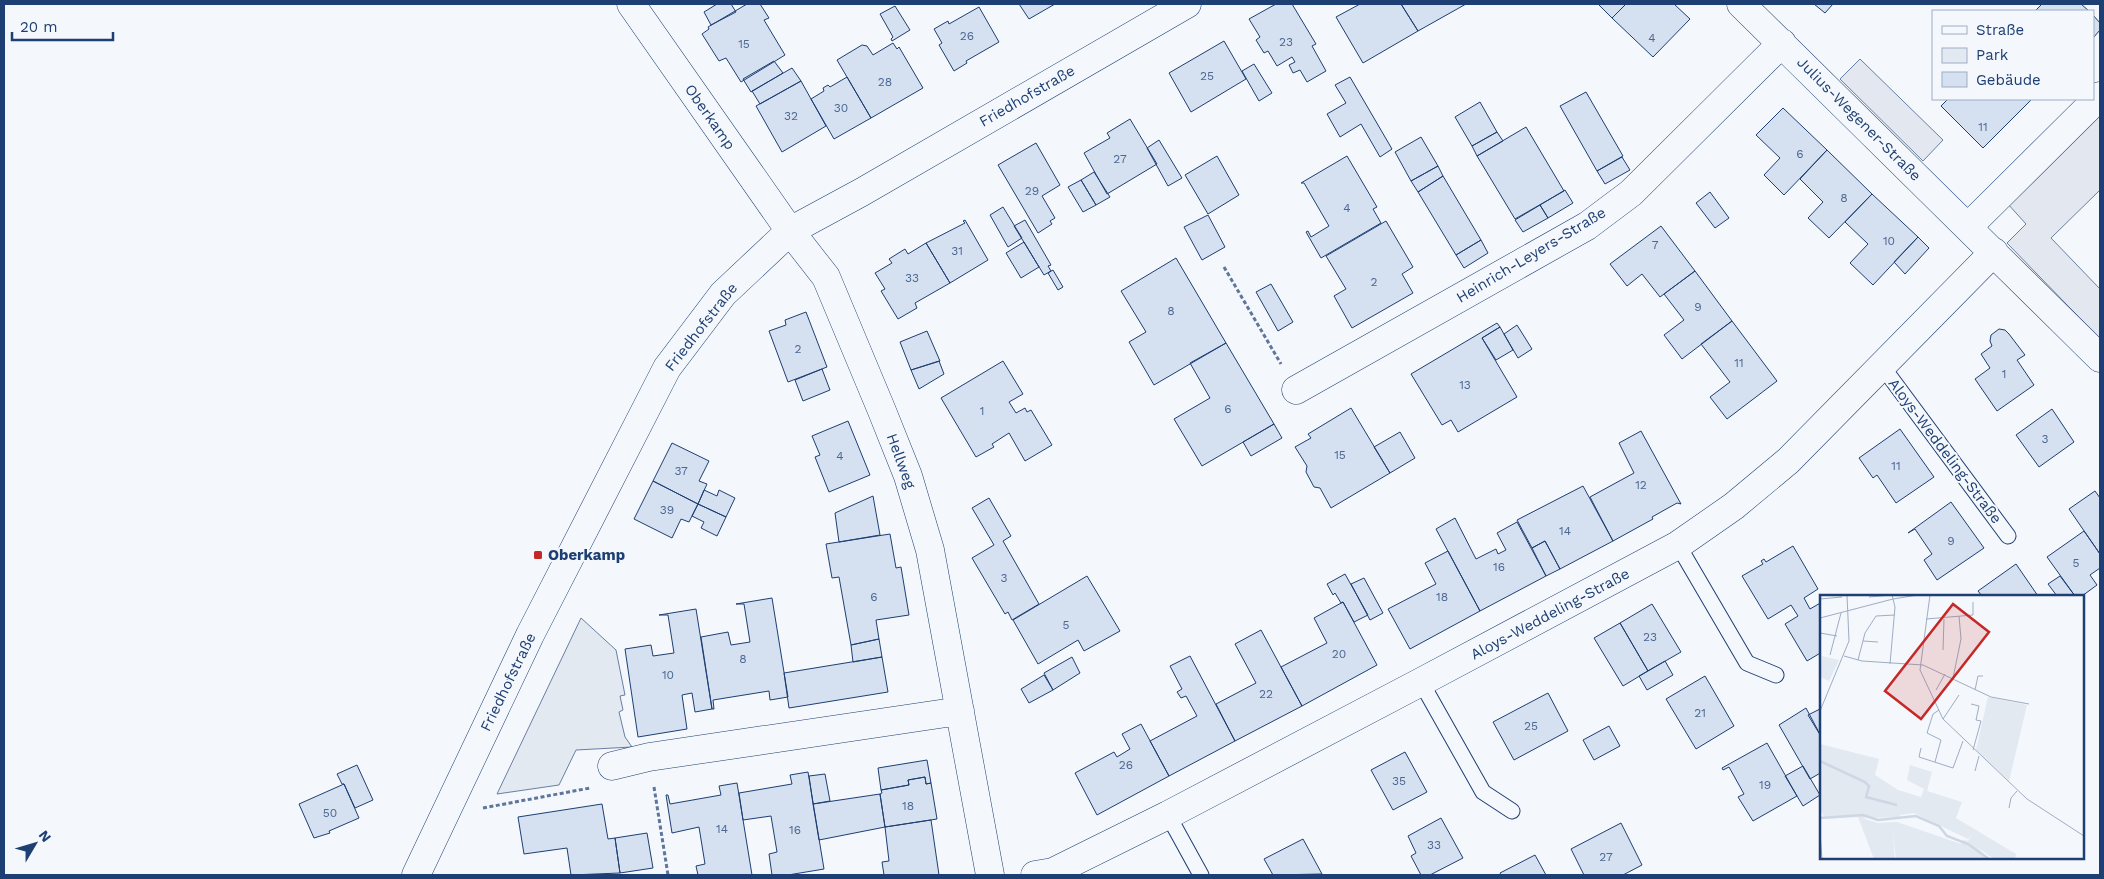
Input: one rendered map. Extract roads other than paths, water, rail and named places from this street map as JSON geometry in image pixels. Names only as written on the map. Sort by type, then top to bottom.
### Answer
[{"type":"street","name":"Oberkamp","points":[[631,4],[790,231]]},
{"type":"street","name":"Friedhofstraße","points":[[416,875],[530,636],[667,368],[723,294],[790,231],[862,192],[1186,4]]},
{"type":"street","name":"Julius-Wegener-Straße","points":[[1749,6],[1782,43],[2100,358]]},
{"type":"street","name":"Heinrich-Leyers-Straße","points":[[1296,390],[1587,226],[1631,194],[1782,43]]},
{"type":"street","points":[[1968,227],[2100,96]]},
{"type":"street","name":"Hellweg","points":[[790,231],[826,277],[908,476],[930,550],[990,875]]},
{"type":"street","name":"Aloys-Weddeling-Straße","points":[[1035,875],[1053,872],[1168,814],[1422,682],[1678,545],[1734,506],[1788,461],[1994,252]]},
{"type":"street","points":[[612,766],[649,757],[960,711]]},
{"type":"lane","name":"Aloys-Weddeling-Straße","points":[[1882,366],[2008,536]]},
{"type":"lane","points":[[1678,545],[1747,663],[1776,675]]},
{"type":"lane","points":[[1422,682],[1484,792],[1512,811]]},
{"type":"lane","points":[[1168,814],[1201,875]]},
{"type":"place","name":"Oberkamp","points":[[538,555]]}]
